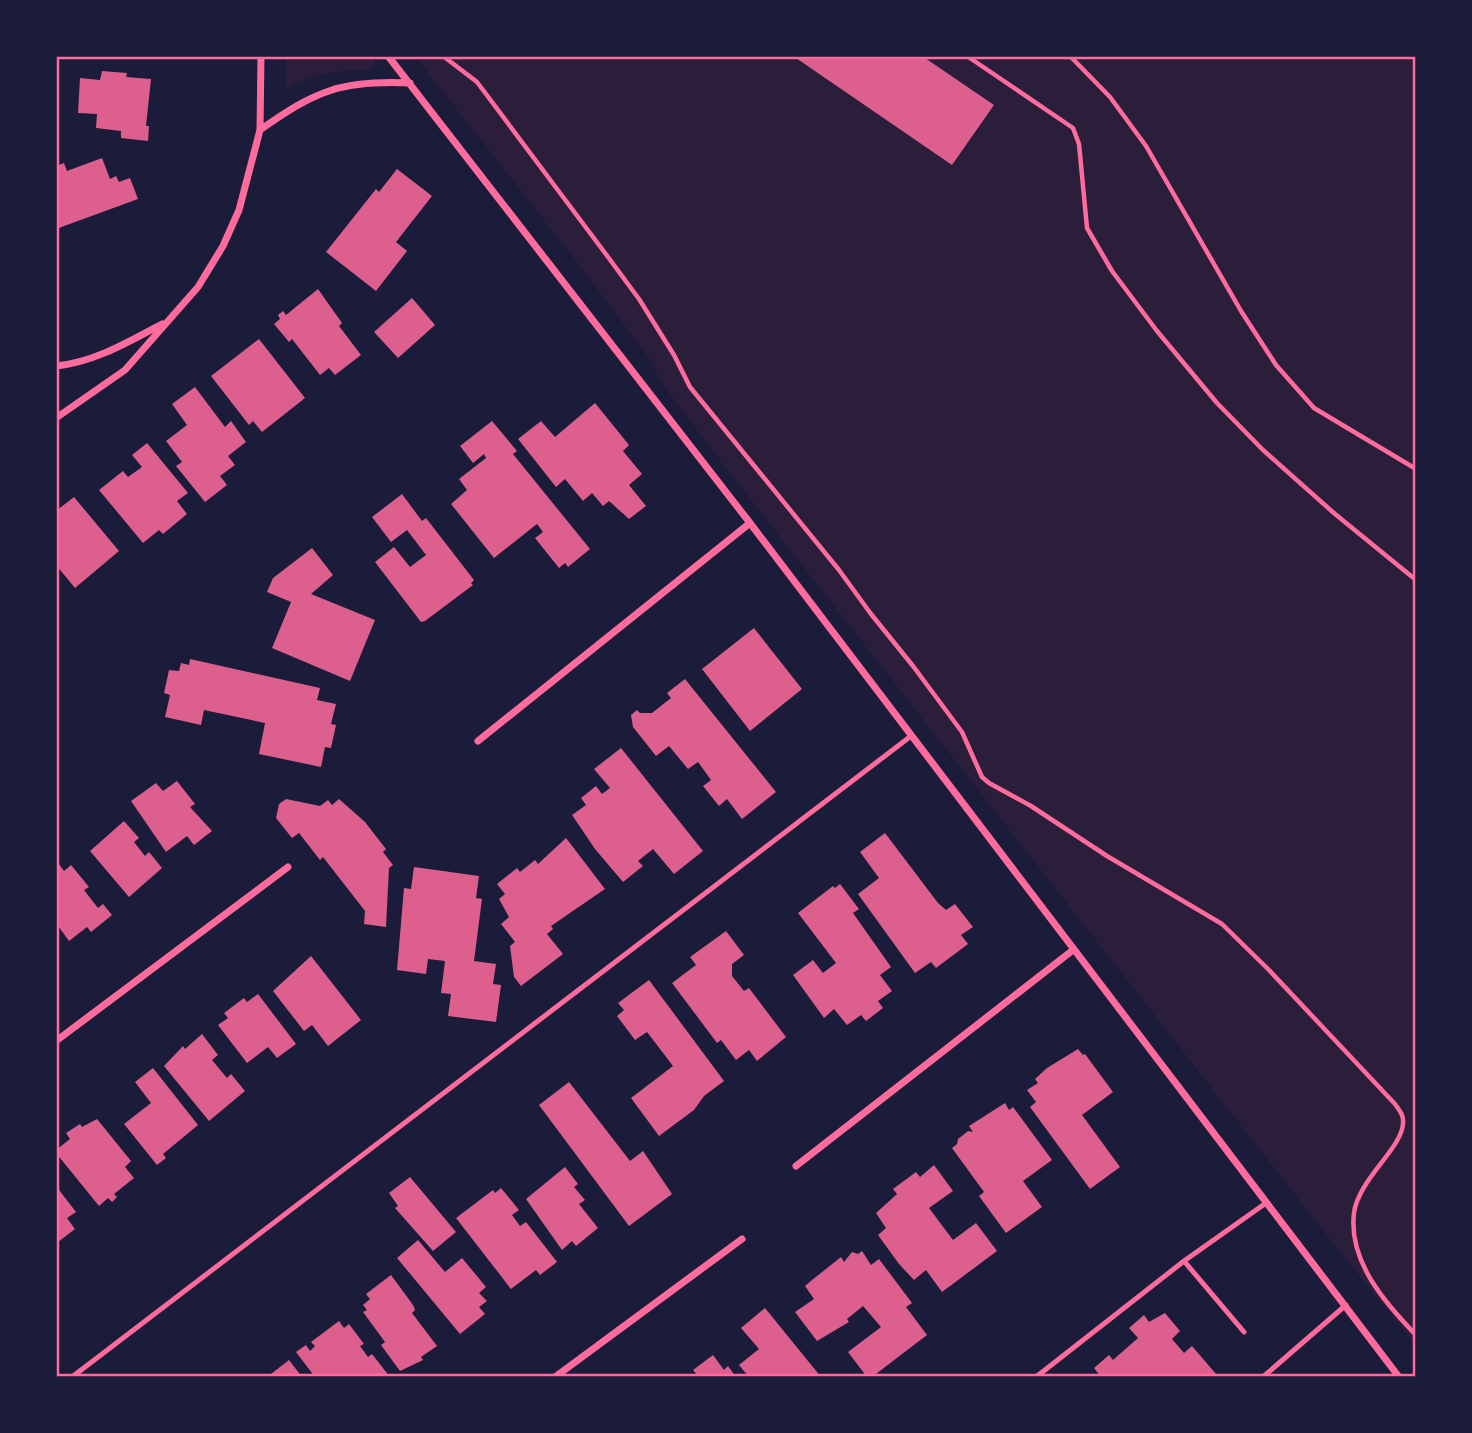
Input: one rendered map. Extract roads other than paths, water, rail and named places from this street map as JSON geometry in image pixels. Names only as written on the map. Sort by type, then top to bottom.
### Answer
[{"type":"street","points":[[56,418],[125,370],[198,287],[223,246],[239,210],[260,130],[261,56]]},
{"type":"street","points":[[388,56],[750,523],[1346,1305],[1395,1376]]},
{"type":"street","points":[[260,130],[295,105],[324,90],[374,82],[410,83]]},
{"type":"street","points":[[56,366],[70,365],[108,353],[168,320]]},
{"type":"street","points":[[478,741],[750,523]]},
{"type":"street","points":[[56,1041],[288,867]]},
{"type":"street","points":[[796,1166],[1073,950]]},
{"type":"street","points":[[555,1377],[742,1239]]},
{"type":"lane","points":[[72,1377],[911,736]]},
{"type":"lane","points":[[1036,1377],[1184,1261],[1266,1203]]},
{"type":"lane","points":[[1184,1261],[1244,1332]]},
{"type":"lane","points":[[1263,1377],[1346,1305]]}]
